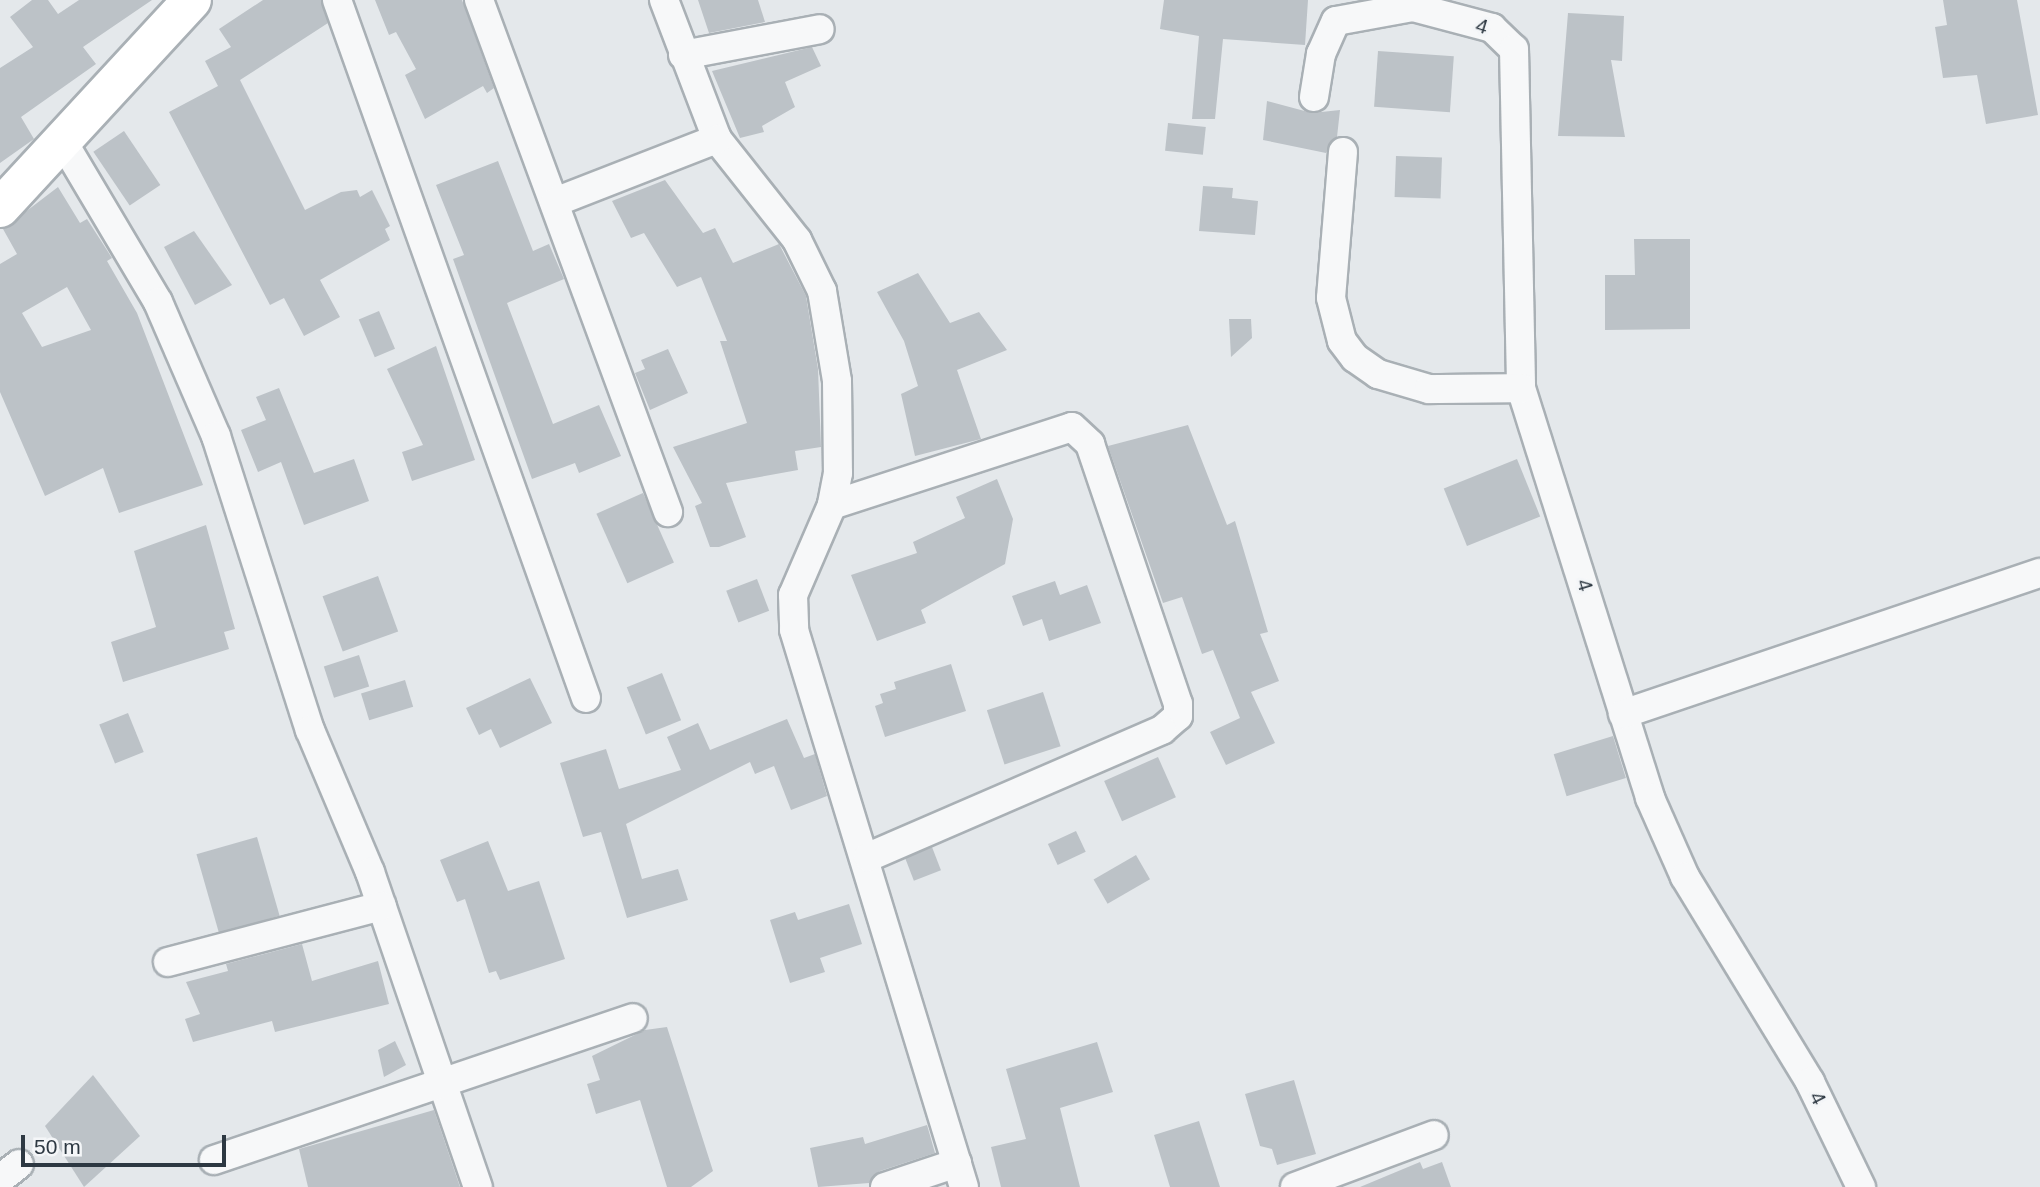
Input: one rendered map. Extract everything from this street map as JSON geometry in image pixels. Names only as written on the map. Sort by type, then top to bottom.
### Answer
[{"type":"main road","points":[[5,192],[63,142],[192,0]]},
{"type":"street","points":[[337,0],[586,698]]},
{"type":"street","points":[[479,0],[668,512]]},
{"type":"street","points":[[664,0],[717,139],[797,240],[822,291],[837,381],[832,505],[792,610],[868,857],[960,1175],[885,1187]]},
{"type":"street","points":[[1314,97],[1321,54],[1336,21],[1414,4]]},
{"type":"street","name":"4","points":[[1414,4],[1492,28],[1514,49],[1521,388],[1650,798],[1685,877],[1810,1082],[1861,1187]]},
{"type":"street","points":[[683,55],[820,29]]},
{"type":"street","points":[[555,202],[717,139]]},
{"type":"street","points":[[63,142],[158,302],[216,436],[310,730],[382,906],[478,1187]]},
{"type":"street","points":[[1343,152],[1331,298],[1342,341],[1354,358],[1378,374],[1429,389],[1521,388]]},
{"type":"street","points":[[832,505],[1072,427],[1090,444],[1178,704],[1178,716],[1162,730],[868,857]]},
{"type":"street","points":[[1623,714],[2040,573]]},
{"type":"street","points":[[168,962],[382,906]]},
{"type":"street","points":[[214,1160],[633,1018]]},
{"type":"street","points":[[1294,1187],[1434,1135]]},
{"type":"building","points":[[32,0],[48,0],[58,14],[79,0],[152,0],[83,47],[96,64],[21,117],[34,139],[0,163],[0,68],[33,47],[10,17]]},
{"type":"building","points":[[263,0],[321,0],[328,23],[240,80],[305,210],[341,192],[357,190],[360,197],[372,190],[390,226],[385,229],[390,240],[320,280],[340,317],[304,336],[284,298],[270,305],[169,112],[218,86],[205,61],[231,47],[219,29]]},
{"type":"building","points":[[375,0],[462,0],[494,88],[487,93],[483,86],[425,119],[405,75],[416,69],[396,32],[389,35]]},
{"type":"building","points":[[698,0],[758,0],[765,22],[709,33]]},
{"type":"building","points":[[1164,0],[1308,0],[1305,45],[1223,39],[1215,119],[1192,119],[1199,36],[1160,29]]},
{"type":"building","points":[[1943,0],[2017,0],[2038,115],[1986,124],[1977,75],[1943,78],[1935,27],[1947,25]]},
{"type":"building","points":[[1568,13],[1624,16],[1622,61],[1611,60],[1625,137],[1558,136]]},
{"type":"building","points":[[812,47],[821,66],[785,82],[795,107],[762,126],[764,132],[740,138],[712,71]]},
{"type":"building","points":[[1378,51],[1454,56],[1450,112],[1374,107]]},
{"type":"building","points":[[1267,101],[1312,113],[1340,110],[1337,137],[1326,153],[1263,140]]},
{"type":"building","points":[[1168,123],[1206,127],[1203,155],[1165,151]]},
{"type":"building","points":[[124,131],[160,185],[130,206],[93,152]]},
{"type":"building","points":[[1396,156],[1442,158],[1441,199],[1395,197]]},
{"type":"building","points":[[498,161],[533,251],[549,244],[564,279],[507,303],[553,424],[599,405],[621,456],[579,473],[575,463],[532,479],[453,259],[464,255],[436,185]]},
{"type":"building","points":[[665,180],[703,233],[715,228],[733,263],[779,244],[806,296],[818,369],[821,447],[795,451],[798,470],[726,483],[746,537],[719,547],[710,547],[695,506],[702,503],[673,447],[747,423],[720,341],[727,341],[701,277],[677,287],[644,233],[631,238],[612,201]]},
{"type":"building","points":[[1203,186],[1233,188],[1232,198],[1258,201],[1255,235],[1199,231]]},
{"type":"building","points":[[58,187],[80,223],[87,219],[112,258],[107,261],[137,313],[203,485],[119,513],[103,468],[45,496],[0,392],[0,264],[17,254],[3,229]],"holes":[[[67,287],[91,330],[42,347],[22,313]]]},
{"type":"building","points":[[194,231],[232,285],[195,305],[164,247]]},
{"type":"building","points":[[1634,239],[1690,239],[1690,329],[1605,330],[1605,275],[1635,275]]},
{"type":"building","points":[[918,273],[950,323],[979,312],[1007,350],[957,370],[981,439],[915,456],[901,394],[918,386],[904,341],[877,292]]},
{"type":"building","points":[[379,311],[395,349],[375,357],[359,320]]},
{"type":"building","points":[[1229,319],[1251,319],[1252,338],[1231,357]]},
{"type":"building","points":[[436,346],[475,460],[412,481],[402,452],[423,445],[387,369]]},
{"type":"building","points":[[668,349],[688,393],[650,410],[635,373],[645,369],[641,360]]},
{"type":"building","points":[[279,388],[314,473],[354,459],[369,501],[304,525],[281,462],[258,472],[241,430],[266,420],[256,397]]},
{"type":"building","points":[[1188,425],[1227,525],[1235,521],[1268,632],[1260,634],[1279,681],[1251,692],[1275,743],[1226,765],[1210,732],[1240,718],[1213,650],[1202,654],[1182,597],[1163,603],[1108,446]]},
{"type":"building","points":[[1517,459],[1540,516],[1467,546],[1444,489]]},
{"type":"building","points":[[997,479],[1013,519],[1005,564],[921,610],[926,623],[877,641],[851,575],[917,553],[913,542],[965,518],[956,497]]},
{"type":"building","points":[[643,493],[674,562],[627,583],[596,514]]},
{"type":"building","points":[[206,525],[235,629],[224,632],[229,649],[123,682],[111,642],[156,627],[134,551]]},
{"type":"building","points":[[378,576],[398,631],[343,652],[323,596]]},
{"type":"building","points":[[757,579],[769,611],[738,623],[726,591]]},
{"type":"building","points":[[1055,581],[1060,595],[1087,585],[1101,623],[1049,641],[1042,619],[1023,626],[1012,596]]},
{"type":"building","points":[[359,655],[369,686],[334,698],[324,666]]},
{"type":"building","points":[[951,664],[966,711],[885,737],[875,706],[883,703],[880,694],[896,689],[894,682]]},
{"type":"building","points":[[662,673],[681,720],[646,735],[627,687]]},
{"type":"building","points":[[530,678],[552,723],[500,748],[491,729],[479,735],[466,708]]},
{"type":"building","points":[[405,680],[413,707],[369,720],[361,693]]},
{"type":"building","points":[[1043,692],[1061,746],[1005,764],[987,710]]},
{"type":"building","points":[[128,713],[144,752],[115,764],[99,725]]},
{"type":"building","points":[[787,719],[804,758],[815,754],[827,796],[791,810],[774,766],[755,774],[750,762],[626,824],[642,879],[678,869],[688,900],[627,918],[601,832],[583,837],[560,763],[606,749],[619,789],[681,770],[667,737],[698,723],[710,750]]},
{"type":"building","points":[[1613,736],[1626,778],[1567,796],[1554,754]]},
{"type":"building","points":[[1158,757],[1176,797],[1122,821],[1104,781]]},
{"type":"building","points":[[1076,831],[1086,852],[1058,865],[1048,844]]},
{"type":"building","points":[[257,837],[280,916],[219,933],[196,854]]},
{"type":"building","points":[[488,841],[508,891],[539,881],[565,959],[500,980],[496,971],[489,973],[465,899],[457,902],[440,860]]},
{"type":"building","points":[[932,847],[941,870],[914,881],[905,857]]},
{"type":"building","points":[[1136,855],[1150,879],[1108,904],[1094,880]]},
{"type":"building","points":[[849,904],[862,944],[820,958],[825,972],[790,983],[770,920],[795,912],[798,920]]},
{"type":"building","points":[[302,944],[312,981],[378,961],[389,1004],[275,1032],[272,1021],[193,1042],[185,1019],[200,1014],[186,982],[228,971],[226,964]]},
{"type":"building","points":[[667,1027],[713,1171],[691,1187],[667,1187],[640,1100],[596,1114],[587,1084],[600,1080],[592,1056],[645,1030]]},
{"type":"building","points":[[395,1041],[406,1065],[384,1077],[378,1050]]},
{"type":"building","points":[[1097,1042],[1113,1092],[1060,1108],[1080,1187],[1001,1187],[991,1147],[1026,1139],[1006,1069]]},
{"type":"building","points":[[93,1075],[140,1136],[84,1187],[45,1126]]},
{"type":"building","points":[[1294,1080],[1316,1154],[1277,1165],[1272,1149],[1260,1146],[1245,1094]]},
{"type":"building","points":[[434,1110],[460,1187],[308,1187],[299,1149]]},
{"type":"building","points":[[1199,1121],[1220,1187],[1170,1187],[1154,1135]]},
{"type":"building","points":[[927,1125],[935,1153],[880,1171],[869,1183],[818,1187],[810,1148],[863,1137],[865,1144]]},
{"type":"building","points":[[1420,1162],[1423,1169],[1442,1162],[1451,1187],[1360,1187]]}]
